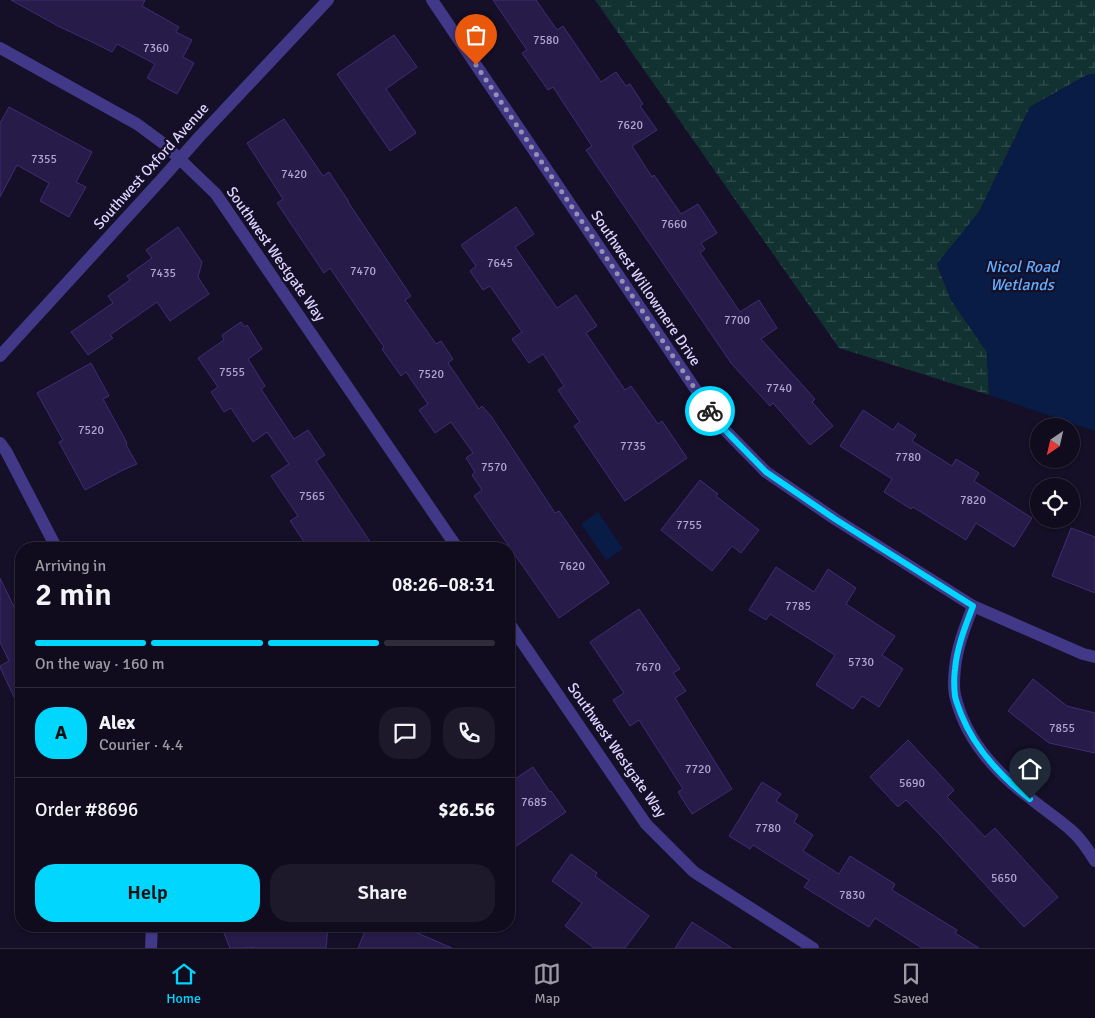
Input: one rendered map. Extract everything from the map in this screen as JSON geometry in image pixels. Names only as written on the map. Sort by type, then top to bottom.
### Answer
[{"type":"street","name":"Southwest Oxford Avenue","points":[[0,356],[200,136],[328,0]]},
{"type":"street","name":"Southwest Willowmere Drive","points":[[432,0],[719,424],[766,472],[835,519],[973,606],[1083,654],[1095,657]]},
{"type":"street","name":"Southwest Westgate Way","points":[[0,48],[136,124],[164,144],[216,194],[453,542]]},
{"type":"street","points":[[0,443],[53,542]]},
{"type":"street","points":[[973,606],[960,642],[955,668],[955,697],[964,722],[978,747],[996,770],[1016,788],[1072,831],[1095,862]]},
{"type":"street","name":"Southwest Westgate Way","points":[[515,632],[646,824],[694,872],[813,948]]},
{"type":"street","points":[[151,948],[152,932]]},
{"type":"green space","points":[[595,0],[1095,0],[1095,74],[1087,75],[1030,107],[979,212],[937,264],[951,300],[987,352],[989,395],[839,348]]},
{"type":"water","name":"Nicol Road Wetlands","points":[[1095,74],[1095,431],[1080,426],[1080,418],[1057,418],[989,395],[987,352],[951,300],[937,264],[979,212],[1030,107],[1087,75]]},
{"type":"water","points":[[598,512],[623,549],[606,560],[581,524]]},
{"type":"building","points":[[11,0],[145,0],[142,6],[179,27],[176,32],[192,40],[183,57],[194,63],[177,94],[147,78],[155,64],[117,44],[112,52],[58,26]]},
{"type":"building","points":[[493,0],[536,0],[557,30],[563,26],[601,82],[616,72],[626,86],[630,84],[643,104],[640,106],[657,130],[632,146],[652,177],[654,175],[681,214],[698,204],[717,233],[701,243],[705,249],[700,253],[740,312],[759,300],[777,328],[761,339],[815,399],[812,402],[833,426],[810,445],[773,403],[770,406],[731,363],[586,150],[592,146],[553,87],[548,90],[522,53],[527,50]]},
{"type":"building","points":[[394,35],[417,67],[386,89],[416,133],[390,151],[337,74]]},
{"type":"building","points":[[9,107],[92,152],[76,182],[86,187],[69,217],[40,201],[49,183],[17,165],[0,197],[0,123]]},
{"type":"building","points":[[284,119],[323,176],[329,172],[411,296],[405,300],[436,344],[441,341],[453,359],[448,363],[479,409],[482,406],[491,416],[555,513],[559,511],[609,583],[559,618],[515,555],[515,542],[506,542],[474,496],[482,490],[472,475],[475,472],[466,458],[473,453],[451,422],[435,433],[419,410],[428,404],[406,372],[401,376],[382,349],[384,347],[330,268],[324,273],[277,203],[283,199],[247,143]]},
{"type":"building","points":[[516,207],[534,234],[515,247],[557,308],[576,295],[597,326],[586,333],[625,390],[631,386],[658,424],[662,421],[687,458],[625,501],[574,426],[580,422],[558,390],[564,386],[543,354],[529,363],[512,339],[522,332],[490,286],[483,290],[470,271],[476,266],[461,245]]},
{"type":"building","points":[[178,227],[202,262],[198,277],[209,294],[170,321],[157,302],[110,335],[113,338],[88,355],[71,332],[113,303],[108,296],[130,280],[127,276],[152,258],[146,250]]},
{"type":"building","points":[[241,322],[245,327],[247,325],[262,349],[248,359],[265,386],[261,389],[294,439],[308,430],[325,455],[316,461],[370,542],[304,542],[290,521],[298,516],[271,476],[289,464],[267,432],[253,442],[231,408],[224,412],[211,392],[218,387],[198,358],[224,340],[222,335]]},
{"type":"building","points":[[91,363],[109,396],[103,399],[137,464],[85,490],[59,442],[63,440],[37,393]]},
{"type":"building","points":[[863,410],[893,430],[898,423],[916,435],[912,441],[952,466],[956,459],[979,473],[974,481],[1030,517],[1030,521],[1014,547],[976,523],[966,540],[913,507],[911,509],[884,492],[892,479],[840,446]]},
{"type":"building","points":[[700,480],[718,494],[716,496],[759,530],[741,553],[732,546],[712,571],[661,530]]},
{"type":"building","points":[[1071,528],[1095,537],[1095,593],[1052,576]]},
{"type":"building","points":[[776,567],[814,592],[828,569],[856,588],[846,604],[895,636],[882,655],[903,669],[879,707],[862,696],[853,709],[816,685],[835,655],[770,614],[766,620],[749,610]]},
{"type":"building","points":[[0,578],[15,609],[15,699],[0,667],[9,661],[0,642]]},
{"type":"building","points":[[639,609],[680,669],[673,673],[686,691],[675,698],[732,789],[692,814],[678,792],[683,789],[639,720],[630,726],[613,700],[624,693],[590,642]]},
{"type":"building","points":[[1033,679],[1067,706],[1095,713],[1095,753],[1049,743],[1008,711]]},
{"type":"building","points":[[908,740],[954,790],[947,797],[985,837],[995,828],[1058,897],[1024,927],[906,800],[898,807],[870,777]]},
{"type":"building","points":[[533,767],[566,812],[515,847],[515,779]]},
{"type":"building","points":[[762,782],[781,794],[776,801],[798,815],[794,822],[813,835],[803,851],[839,874],[850,856],[895,884],[892,890],[957,930],[955,933],[979,948],[922,948],[875,918],[869,927],[804,887],[809,880],[753,845],[750,849],[729,836]]},
{"type":"building","points":[[571,854],[597,873],[595,876],[649,916],[625,948],[594,948],[565,926],[582,903],[552,881]]},
{"type":"building","points":[[692,922],[732,948],[675,948]]},
{"type":"building","points":[[223,932],[327,932],[326,948],[230,948]]},
{"type":"building","points":[[365,932],[415,932],[452,948],[358,948]]},
{"type":"way so far","points":[[476,65],[710,411]]},
{"type":"route","points":[[710,411],[719,424],[766,472],[835,519],[973,606],[960,642],[955,668],[955,697],[964,722],[978,747],[996,770],[1030,799]]}]
